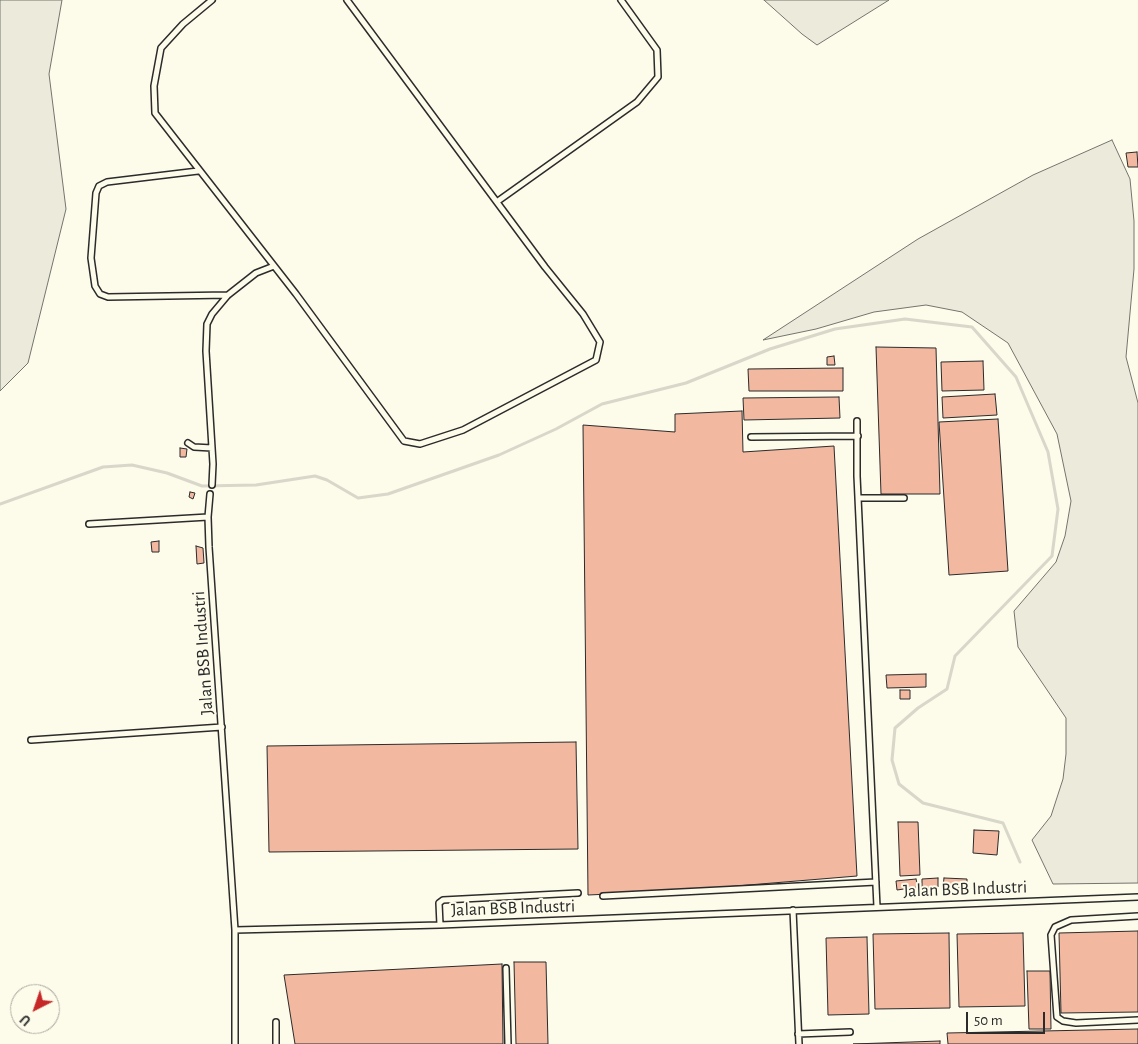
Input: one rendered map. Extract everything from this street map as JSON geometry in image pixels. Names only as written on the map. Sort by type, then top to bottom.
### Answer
[{"type":"lane","points":[[212,0],[183,24],[161,48],[154,86],[155,113],[198,171],[274,266],[404,441],[420,444],[463,430],[596,360],[600,351],[600,342],[596,332],[347,0]]},
{"type":"lane","points":[[498,201],[637,102],[658,77],[657,50],[621,0]]},
{"type":"lane","points":[[198,171],[107,182],[100,186],[96,193],[91,258],[95,286],[100,294],[108,297],[228,294]]},
{"type":"lane","points":[[212,485],[212,448],[206,351],[207,324],[228,294],[256,273],[274,266]]},
{"type":"lane","points":[[857,422],[877,907]]},
{"type":"lane","points":[[750,437],[858,436]]},
{"type":"lane","points":[[188,443],[194,447],[212,448]]},
{"type":"lane","name":"Jalan BSB Industri","points":[[210,494],[208,517],[235,930],[235,1044]]},
{"type":"lane","points":[[859,498],[904,498]]},
{"type":"lane","points":[[89,524],[208,517]]},
{"type":"lane","points":[[31,740],[222,727]]},
{"type":"lane","points":[[603,896],[876,882]]},
{"type":"lane","points":[[440,925],[439,903],[448,898],[578,893]]},
{"type":"lane","name":"Jalan BSB Industri","points":[[235,930],[440,925],[1138,896]]},
{"type":"lane","points":[[792,910],[798,1044]]},
{"type":"lane","points":[[1138,916],[1071,920],[1055,927],[1051,935],[1057,1017],[1063,1021],[1076,1024],[1138,1020]]},
{"type":"lane","points":[[506,968],[508,1044]]},
{"type":"lane","points":[[276,1022],[276,1044]]},
{"type":"lane","points":[[798,1034],[850,1032]]},
{"type":"shaded area","points":[[0,0],[62,0],[49,74],[66,209],[28,363],[0,391]]},
{"type":"shaded area","points":[[764,0],[889,0],[817,45]]},
{"type":"shaded area","points":[[1112,140],[1130,179],[1134,221],[1134,269],[1126,357],[1138,403],[1138,883],[1053,884],[1032,840],[1051,816],[1063,779],[1066,754],[1066,718],[1018,647],[1014,611],[1056,562],[1065,536],[1071,501],[1057,434],[1008,343],[962,312],[926,305],[874,312],[816,329],[763,340],[918,239],[1033,175]]},
{"type":"building","points":[[1137,152],[1138,167],[1128,167],[1126,153]]},
{"type":"building","points":[[876,347],[936,348],[940,494],[881,494]]},
{"type":"building","points":[[834,356],[835,365],[827,365],[827,357]]},
{"type":"building","points":[[983,361],[984,390],[942,391],[941,362]]},
{"type":"building","points":[[843,368],[843,391],[749,391],[748,369]]},
{"type":"building","points":[[995,394],[997,415],[943,418],[942,397]]},
{"type":"building","points":[[839,397],[840,418],[744,420],[743,398]]},
{"type":"building","points":[[742,411],[743,452],[834,446],[857,876],[676,891],[588,895],[583,425],[675,432],[675,414]]},
{"type":"building","points":[[998,419],[1008,571],[949,575],[939,422]]},
{"type":"building","points":[[180,448],[187,449],[186,457],[180,457]]},
{"type":"building","points":[[190,492],[195,493],[193,499],[189,497]]},
{"type":"building","points":[[159,541],[159,552],[152,552],[151,542]]},
{"type":"building","points":[[196,546],[203,548],[204,563],[197,564]]},
{"type":"building","points":[[926,674],[926,687],[887,688],[886,675]]},
{"type":"building","points":[[900,690],[910,690],[910,699],[900,699]]},
{"type":"building","points":[[576,742],[578,849],[269,852],[267,746]]},
{"type":"building","points":[[898,822],[918,822],[920,875],[900,876]]},
{"type":"building","points":[[974,830],[999,831],[997,855],[973,853]]},
{"type":"building","points":[[938,878],[938,887],[922,888],[922,879]]},
{"type":"building","points":[[944,878],[967,879],[967,888],[943,887]]},
{"type":"building","points":[[916,879],[918,887],[897,890],[896,881]]},
{"type":"building","points":[[1138,931],[1138,1012],[1061,1013],[1059,933]]},
{"type":"building","points":[[949,933],[950,1008],[875,1009],[873,934]]},
{"type":"building","points":[[1023,933],[1025,1006],[959,1007],[957,934]]},
{"type":"building","points":[[867,937],[869,1014],[828,1015],[826,938]]},
{"type":"building","points":[[514,962],[546,962],[548,1044],[516,1044]]},
{"type":"building","points":[[502,964],[503,1044],[295,1044],[284,975]]},
{"type":"building","points":[[1027,971],[1050,971],[1051,1029],[1029,1029]]},
{"type":"building","points":[[1138,1029],[1138,1044],[948,1044],[947,1033]]},
{"type":"building","points":[[940,1041],[940,1044],[853,1044]]},
{"type":"waterway","points":[[0,504],[103,467],[132,465],[167,473],[202,486],[256,485],[315,476],[327,480],[358,498],[388,494],[499,455],[556,429],[602,404],[686,383],[770,349],[835,329],[905,319],[972,327],[1016,377],[1048,452],[1058,509],[1052,556],[955,656],[947,689],[918,708],[895,728],[892,760],[899,784],[923,803],[1003,823],[1020,862]]}]
